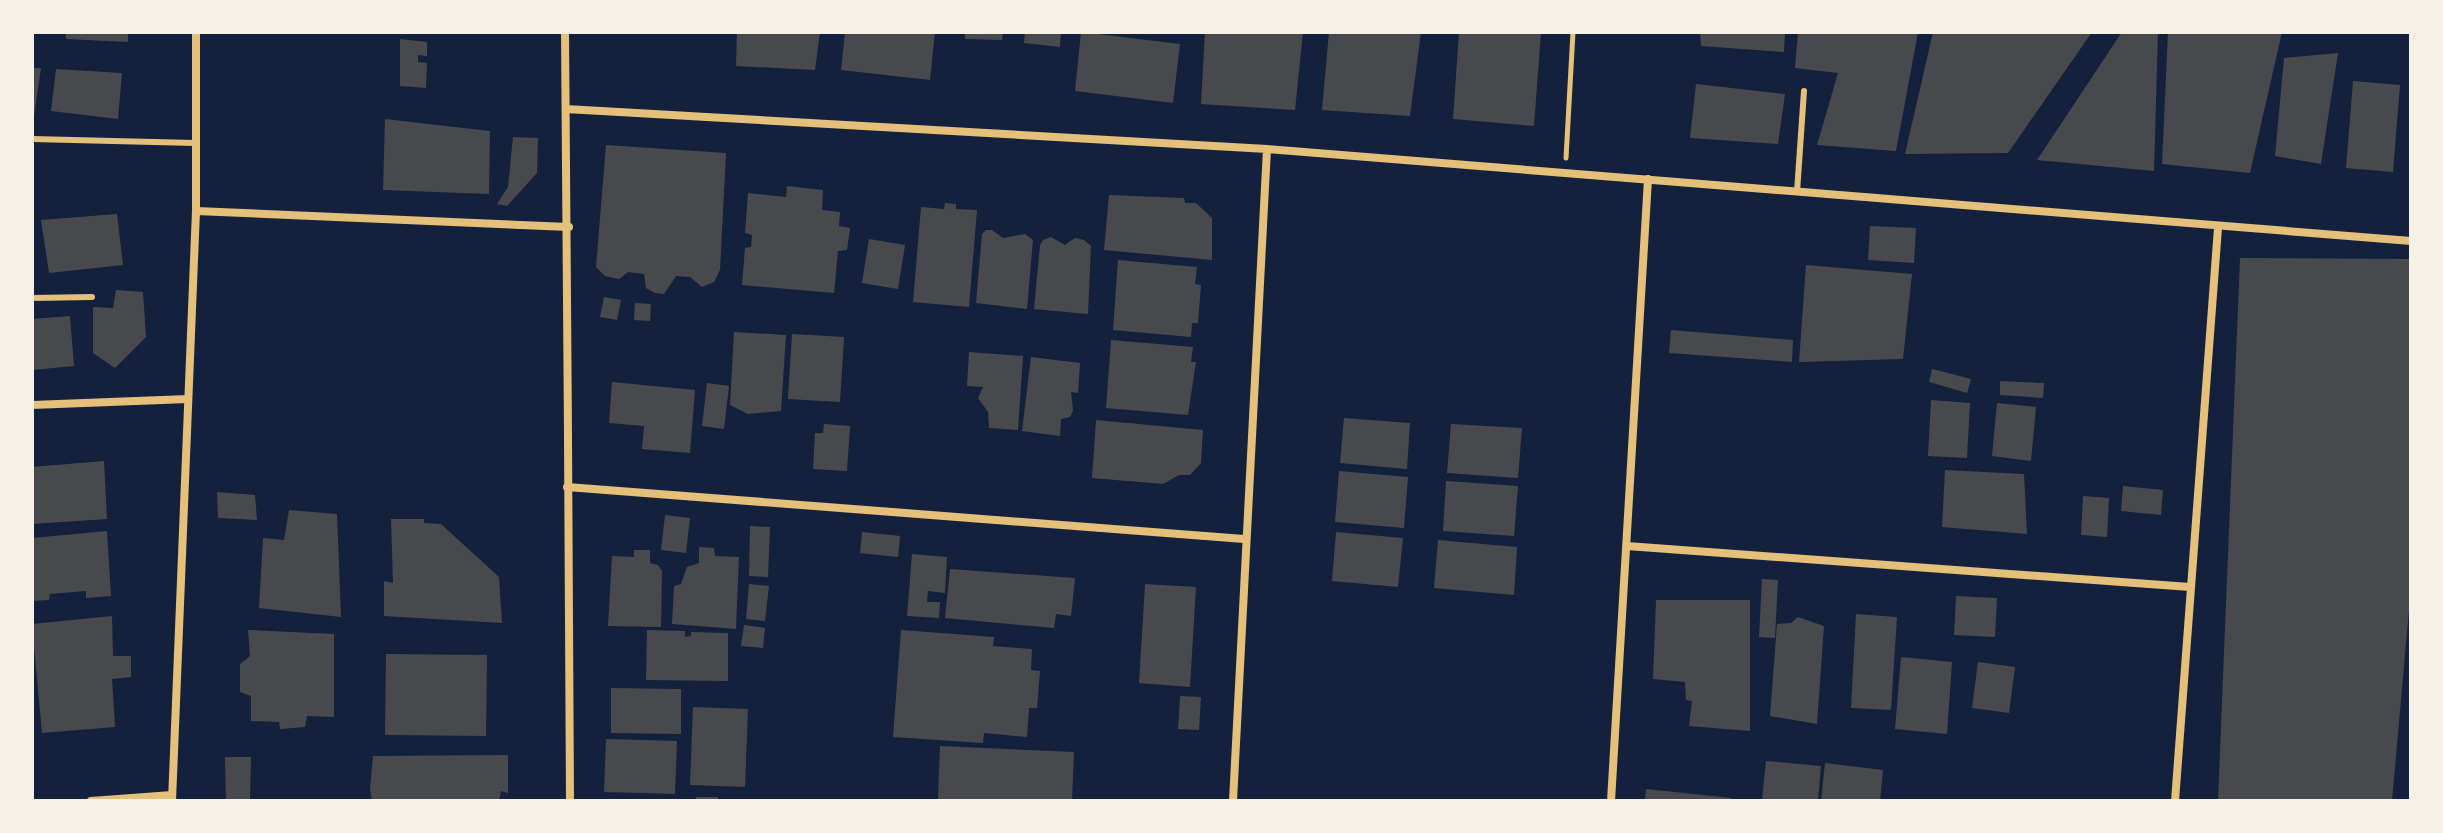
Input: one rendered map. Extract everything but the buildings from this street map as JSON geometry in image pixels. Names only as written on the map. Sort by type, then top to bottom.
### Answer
[{"type":"street","points":[[91,801],[172,798],[196,211],[196,32]]},
{"type":"street","points":[[565,32],[569,227],[567,487],[570,801]]},
{"type":"street","points":[[566,109],[1267,149],[1566,171],[2218,228],[2411,241]]},
{"type":"street","points":[[1233,801],[1244,539],[1267,149]]},
{"type":"street","points":[[1611,801],[1648,179]]},
{"type":"street","points":[[196,211],[569,227]]},
{"type":"street","points":[[2175,801],[2218,228]]},
{"type":"street","points":[[32,405],[188,399]]},
{"type":"street","points":[[567,487],[1244,539]]},
{"type":"street","points":[[1627,546],[2190,587]]},
{"type":"lane","points":[[1797,192],[1804,91]]},
{"type":"lane","points":[[32,139],[194,143]]},
{"type":"lane","points":[[32,298],[92,297]]},
{"type":"path","points":[[1566,171],[1573,32]]}]
